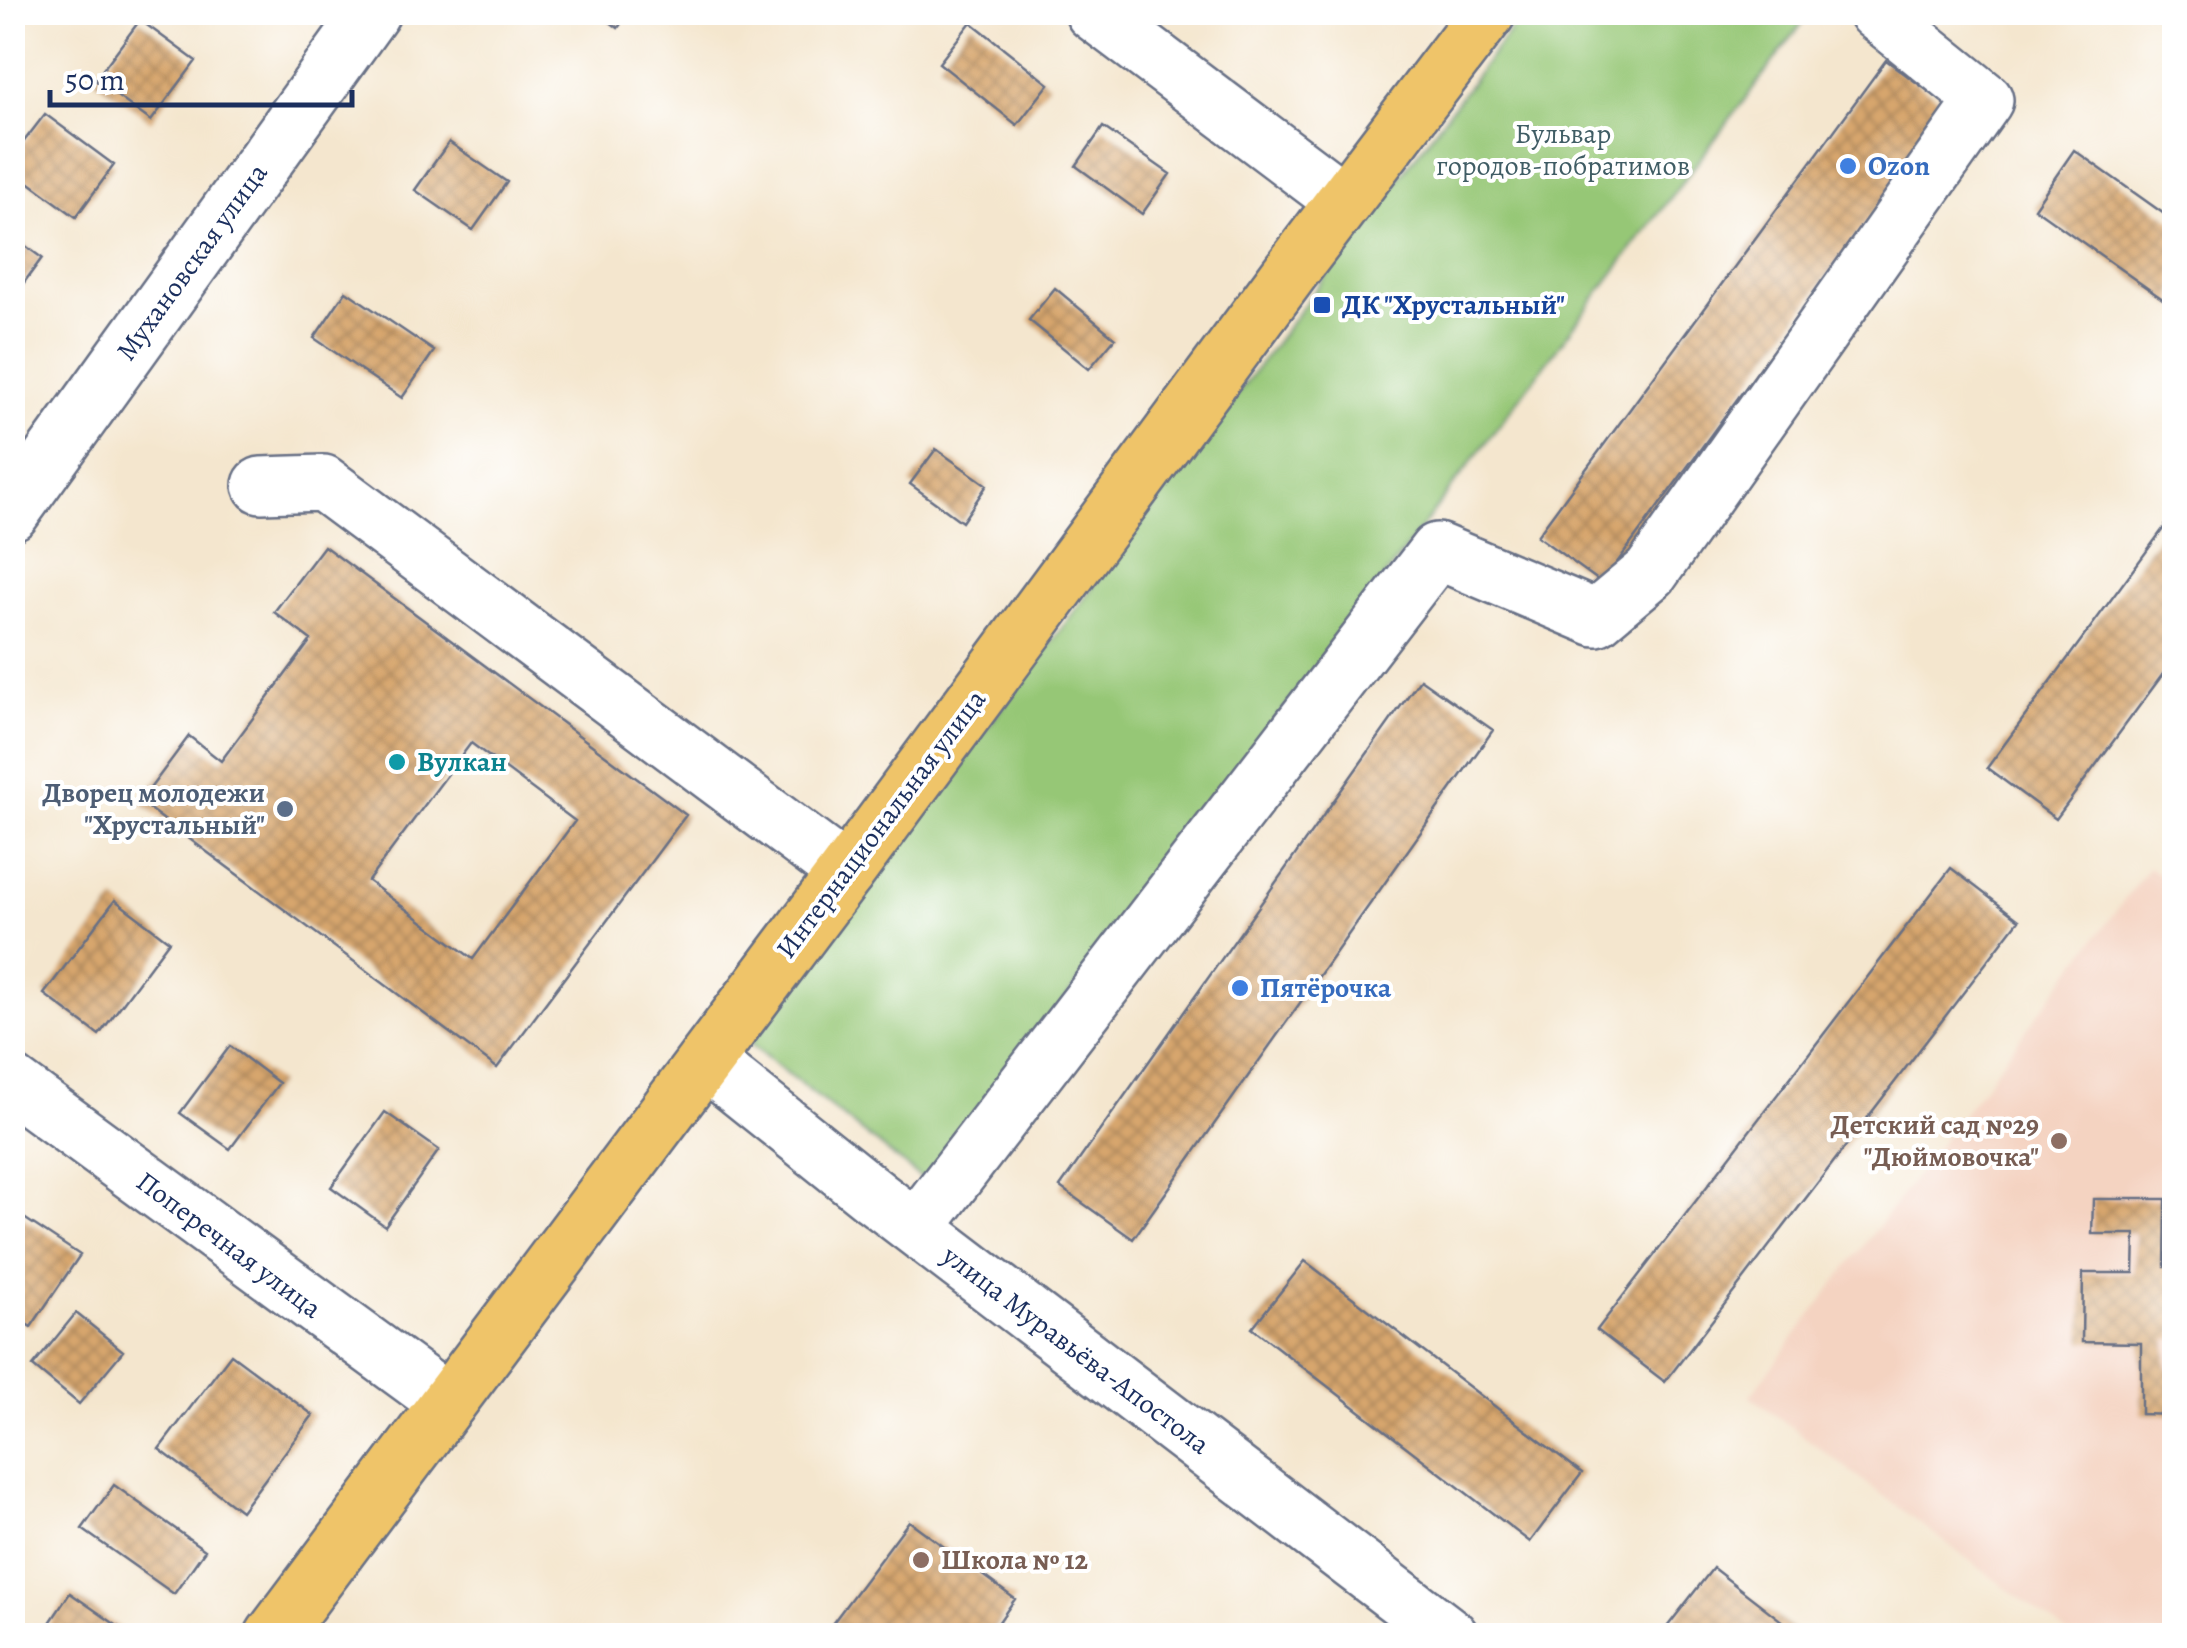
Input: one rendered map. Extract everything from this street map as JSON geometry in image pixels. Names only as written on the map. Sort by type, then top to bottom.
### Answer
[{"type":"main road","name":"Интернациональная улица","points":[[274,1636],[1488,12]]},
{"type":"street","name":"Мухановская улица","points":[[12,512],[372,12]]},
{"type":"street","points":[[1093,12],[1344,201]]},
{"type":"street","points":[[916,1228],[1436,550],[1596,618],[1651,572],[1985,100],[1876,12]]},
{"type":"street","points":[[261,485],[322,483],[846,873]]},
{"type":"street","name":"улица Муравьёва-Апостола","points":[[705,1060],[916,1228],[1450,1636]]},
{"type":"street","name":"Поперечная улица","points":[[12,1084],[448,1404]]},
{"type":"shaded area","name":"Детский сад №29 \"Дюймовочка\"","points":[[2149,867],[2174,885],[2174,1635],[2069,1635],[1750,1396]]},
{"type":"green space","name":"Бульвар городов-побратимов","points":[[1523,13],[1810,13],[927,1183],[750,1044]]},
{"type":"building","points":[[597,12],[629,12],[618,28]]},
{"type":"building","points":[[140,20],[196,61],[151,121],[95,80]]},
{"type":"building","points":[[971,22],[1049,84],[1017,125],[939,63]]},
{"type":"building","points":[[1886,60],[1951,108],[1602,583],[1537,536]]},
{"type":"building","points":[[45,114],[114,165],[76,217],[12,170],[12,157]]},
{"type":"building","points":[[1103,127],[1170,174],[1142,214],[1076,166]]},
{"type":"building","points":[[449,142],[507,182],[473,230],[415,190]]},
{"type":"building","points":[[2074,150],[2174,221],[2174,307],[2034,208]]},
{"type":"building","points":[[12,236],[42,258],[12,299]]},
{"type":"building","points":[[1055,288],[1115,338],[1089,369],[1029,320]]},
{"type":"building","points":[[346,291],[434,351],[402,398],[314,338]]},
{"type":"building","points":[[936,449],[987,485],[962,522],[910,484]]},
{"type":"building","points":[[2174,514],[2174,659],[2056,819],[1987,768]]},
{"type":"building","name":"Дворец молодежи \"Хрустальный\"","points":[[324,546],[686,815],[497,1068],[140,802],[189,736],[221,761],[311,640],[274,612]],"holes":[[[471,743],[575,821],[473,959],[368,881]]]},
{"type":"building","points":[[1420,679],[1493,730],[1133,1239],[1060,1187]]},
{"type":"building","points":[[1951,868],[2019,920],[1665,1382],[1597,1330]]},
{"type":"building","points":[[115,900],[169,941],[99,1035],[44,994]]},
{"type":"building","points":[[230,1046],[279,1083],[230,1149],[180,1113]]},
{"type":"building","points":[[385,1112],[439,1150],[385,1226],[331,1187]]},
{"type":"building","points":[[2093,1199],[2166,1199],[2165,1267],[2174,1267],[2174,1340],[2167,1340],[2167,1368],[2174,1369],[2174,1415],[2141,1414],[2141,1343],[2082,1342],[2083,1273],[2134,1273],[2135,1234],[2092,1234]]},
{"type":"building","points":[[12,1210],[80,1255],[31,1327],[12,1315]]},
{"type":"building","points":[[1305,1261],[1582,1473],[1530,1542],[1252,1328]]},
{"type":"building","points":[[76,1313],[123,1351],[79,1404],[33,1366]]},
{"type":"building","points":[[231,1354],[313,1415],[241,1511],[159,1449]]},
{"type":"building","points":[[114,1485],[205,1550],[174,1594],[82,1529]]},
{"type":"building","name":"Школа № 12","points":[[909,1521],[1015,1599],[989,1636],[823,1636]]},
{"type":"building","points":[[1713,1568],[1801,1636],[1660,1636]]},
{"type":"building","points":[[70,1593],[132,1636],[41,1636]]},
{"type":"place","name":"Ozon","points":[[1848,166]]},
{"type":"place","name":"ДК \"Хрустальный\"","points":[[1322,305]]},
{"type":"place","name":"Вулкан","points":[[397,762]]},
{"type":"place","name":"Дворец молодежи \"Хрустальный\"","points":[[285,809]]},
{"type":"place","name":"Пятёрочка","points":[[1240,988]]},
{"type":"place","name":"Детский сад №29 \"Дюймовочка\"","points":[[2059,1141]]},
{"type":"place","name":"Школа № 12","points":[[921,1560]]}]
